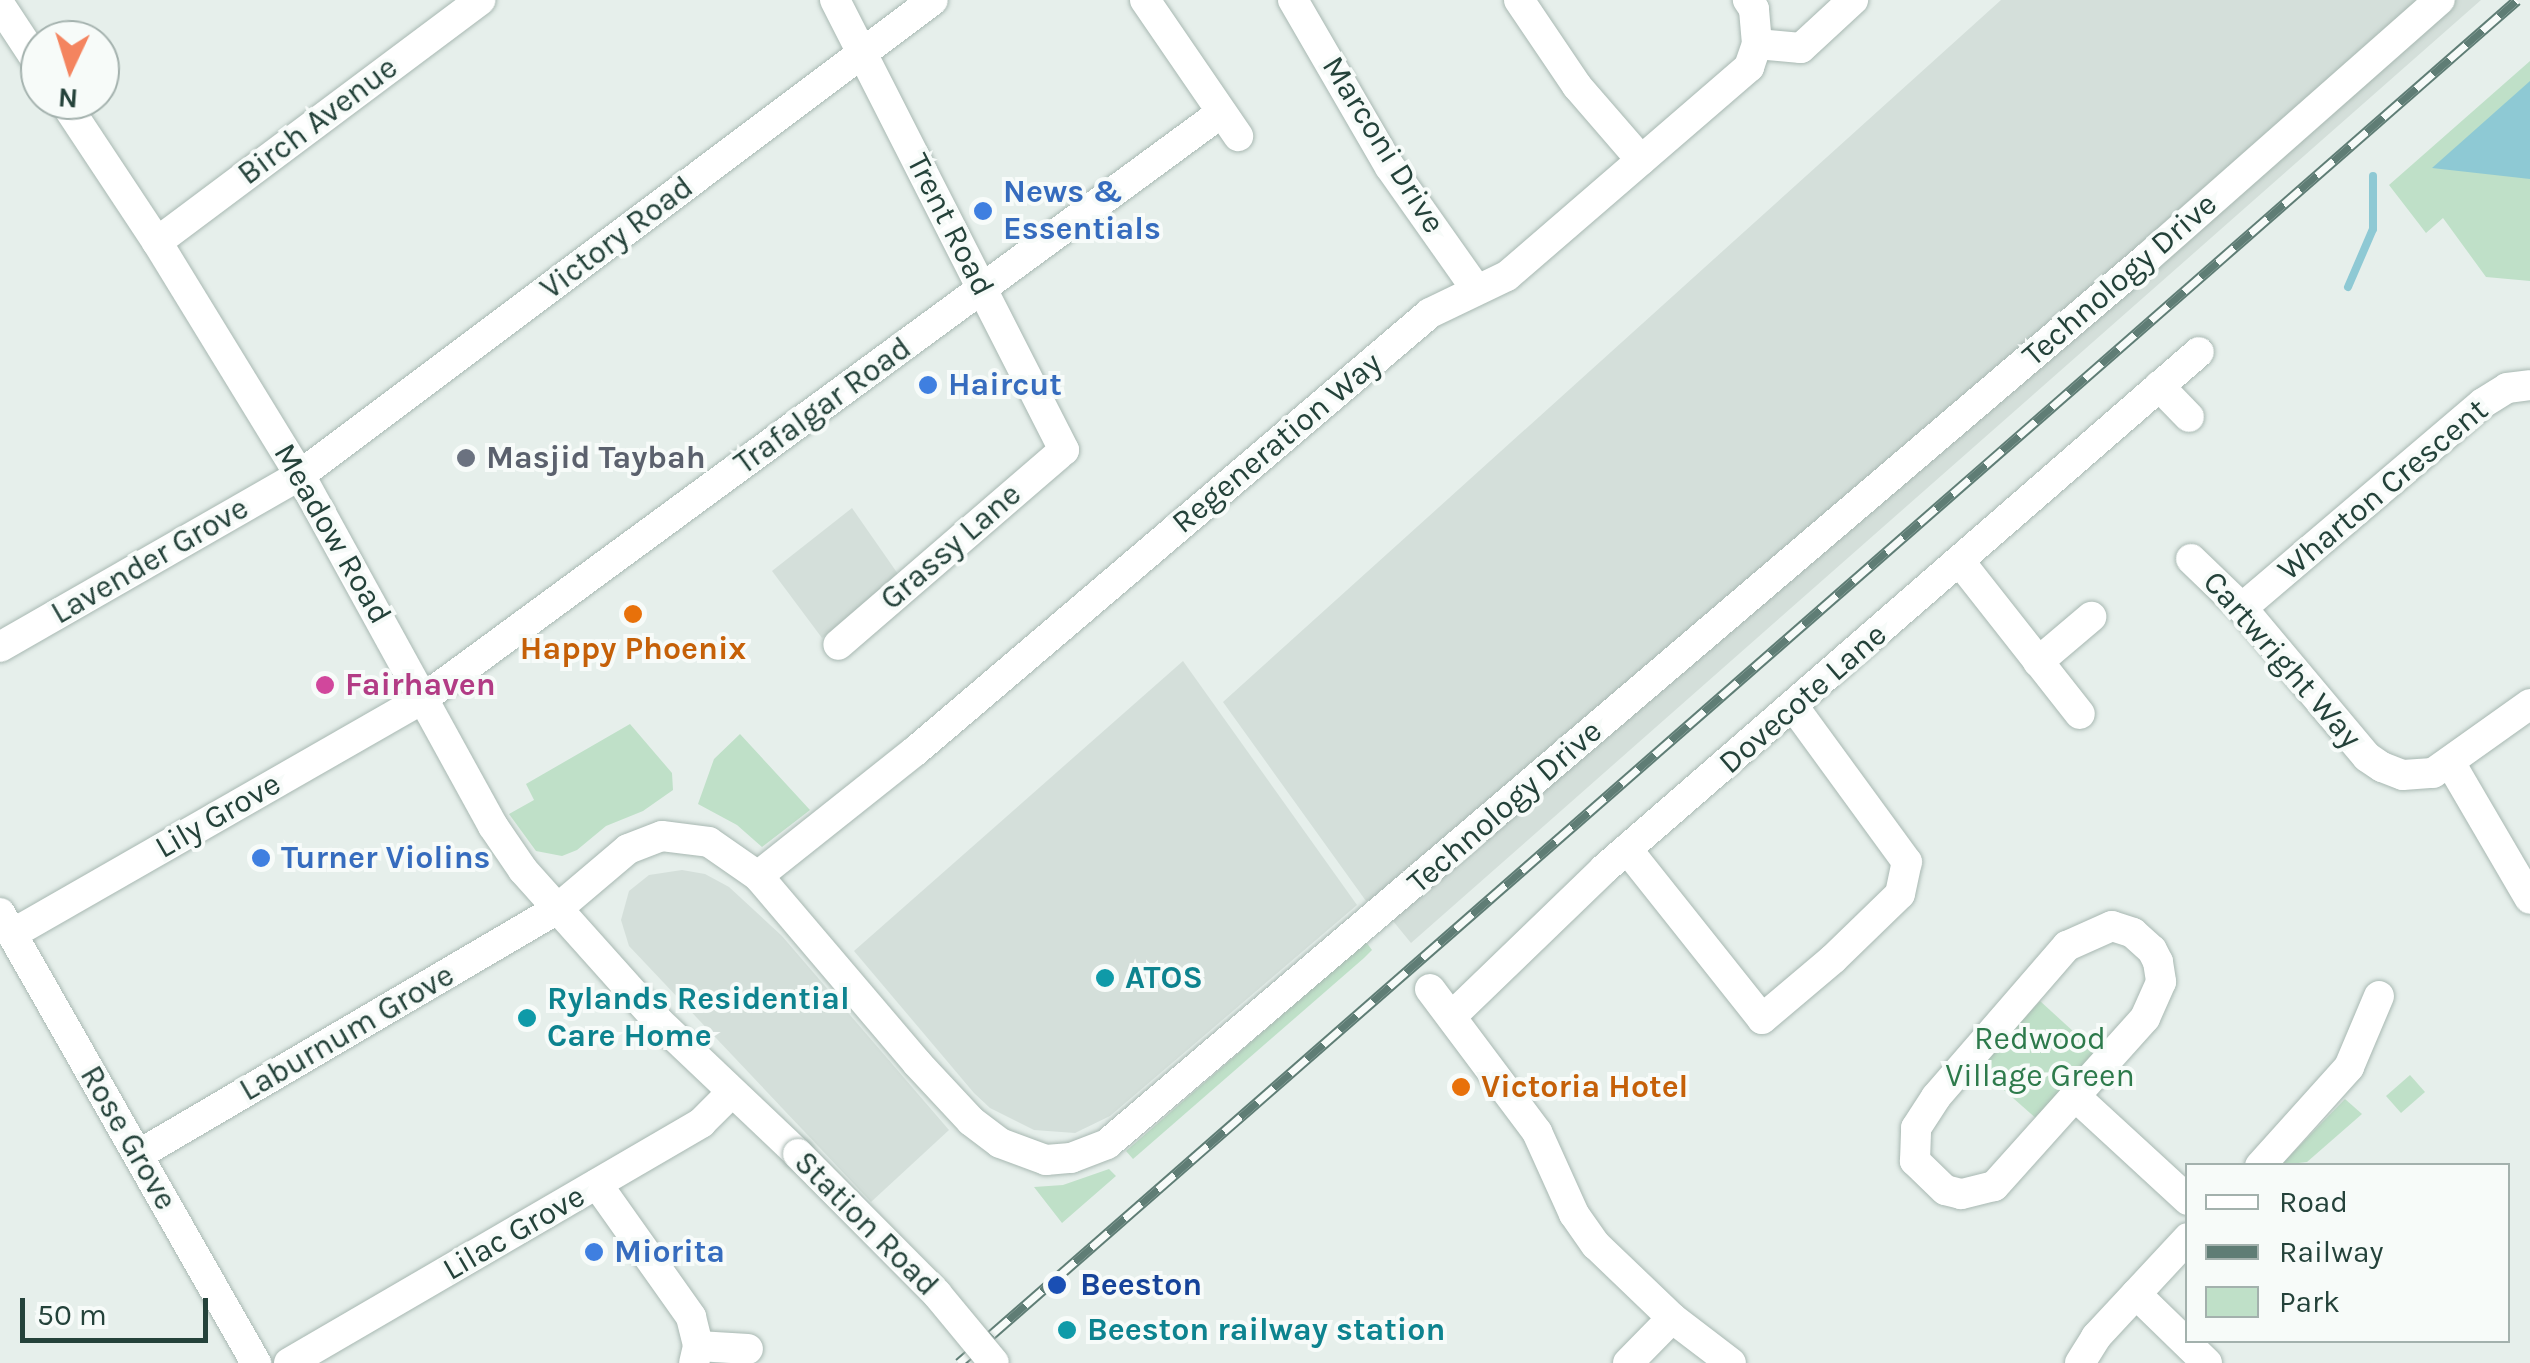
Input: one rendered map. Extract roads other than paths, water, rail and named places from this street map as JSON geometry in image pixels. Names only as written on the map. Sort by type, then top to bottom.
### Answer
[{"type":"street","name":"Birch Avenue","points":[[157,242],[480,0]]},
{"type":"street","name":"Trent Road","points":[[835,0],[1064,450]]},
{"type":"street","name":"Victory Road","points":[[300,475],[934,0]]},
{"type":"street","name":"Trafalgar Road","points":[[424,698],[982,290],[1230,125],[1146,0]]},
{"type":"street","name":"Marconi Drive","points":[[1292,0],[1390,168],[1476,289]]},
{"type":"street","points":[[1519,0],[1577,86],[1641,160]]},
{"type":"street","points":[[1748,0],[1754,9],[1757,44],[1801,48],[1853,0]]},
{"type":"street","name":"Technology Drive","points":[[556,910],[628,848],[662,836],[709,842],[758,876],[917,1063],[989,1136],[1020,1154],[1046,1160],[1071,1158],[1108,1144],[2033,356],[2440,0]]},
{"type":"street","points":[[0,6],[20,36]]},
{"type":"street","name":"Regeneration Way","points":[[758,876],[914,752],[1430,313],[1506,276],[1748,67],[1757,44]]},
{"type":"street","name":"Meadow Road","points":[[76,120],[157,242],[300,475],[493,826],[556,910],[731,1093]]},
{"type":"street","name":"Dovecote Lane","points":[[1452,1016],[1628,849],[2200,352]]},
{"type":"street","name":"Wharton Crescent","points":[[2242,608],[2483,403],[2507,388],[2530,385]]},
{"type":"street","points":[[2159,386],[2189,417]]},
{"type":"street","name":"Grassy Lane","points":[[838,645],[1064,450]]},
{"type":"street","name":"Lavender Grove","points":[[0,646],[300,475]]},
{"type":"street","name":"Cartwright Way","points":[[2191,558],[2242,608],[2367,756],[2404,775],[2433,773],[2451,764]]},
{"type":"street","points":[[1961,562],[2080,714]]},
{"type":"street","points":[[2038,662],[2090,617]]},
{"type":"street","name":"Lily Grove","points":[[6,923],[424,698]]},
{"type":"street","points":[[2530,704],[2451,764],[2530,898]]},
{"type":"street","points":[[1628,849],[1762,1018],[1833,960],[1900,894],[1908,862],[1794,707]]},
{"type":"street","name":"Laburnum Grove","points":[[138,1155],[556,910]]},
{"type":"street","name":"Rose Grove","points":[[6,923],[256,1363]]},
{"type":"street","points":[[2112,926],[2133,934],[2152,950],[2161,982],[2145,1018],[2076,1097],[1994,1186],[1961,1194],[1944,1190],[1915,1161],[1916,1128],[1936,1097],[2067,946],[2112,926]]},
{"type":"street","points":[[1430,989],[1537,1132],[1566,1188],[1574,1214],[1596,1245],[1672,1318],[1732,1363]]},
{"type":"street","points":[[2263,1163],[2349,1067],[2380,996]]},
{"type":"street","name":"Station Road","points":[[731,1093],[798,1154],[937,1294],[994,1363]]},
{"type":"street","name":"Lilac Grove","points":[[289,1363],[701,1124],[731,1093]]},
{"type":"street","points":[[2076,1097],[2185,1197]]},
{"type":"street","points":[[597,1184],[691,1317],[696,1355],[748,1348]]},
{"type":"street","points":[[2080,1363],[2096,1337],[2185,1241]]},
{"type":"street","points":[[2136,1294],[2185,1342]]},
{"type":"street","points":[[1628,1363],[1672,1318]]},
{"type":"street","points":[[2186,1343],[2207,1363]]},
{"type":"water","points":[[2530,81],[2530,179],[2432,168]]},
{"type":"waterway","points":[[2348,287],[2373,229],[2373,176]]},
{"type":"railway","points":[[959,1363],[2517,0]]},
{"type":"place","name":"News & Essentials","points":[[983,211]]},
{"type":"place","name":"Haircut","points":[[928,385]]},
{"type":"place","name":"Masjid Taybah","points":[[466,458]]},
{"type":"place","name":"Happy Phoenix","points":[[633,614]]},
{"type":"place","name":"Fairhaven","points":[[325,685]]},
{"type":"place","name":"Turner Violins","points":[[261,858]]},
{"type":"place","name":"ATOS","points":[[1105,978]]},
{"type":"place","name":"Rylands Residential Care Home","points":[[527,1018]]},
{"type":"place","name":"Victoria Hotel","points":[[1461,1087]]},
{"type":"place","name":"Miorita","points":[[594,1252]]},
{"type":"place","name":"Beeston","points":[[1057,1285]]},
{"type":"place","name":"Beeston railway station","points":[[1067,1330]]},
{"type":"park label","name":"Redwood Village Green","points":[[2040,1058]]}]
